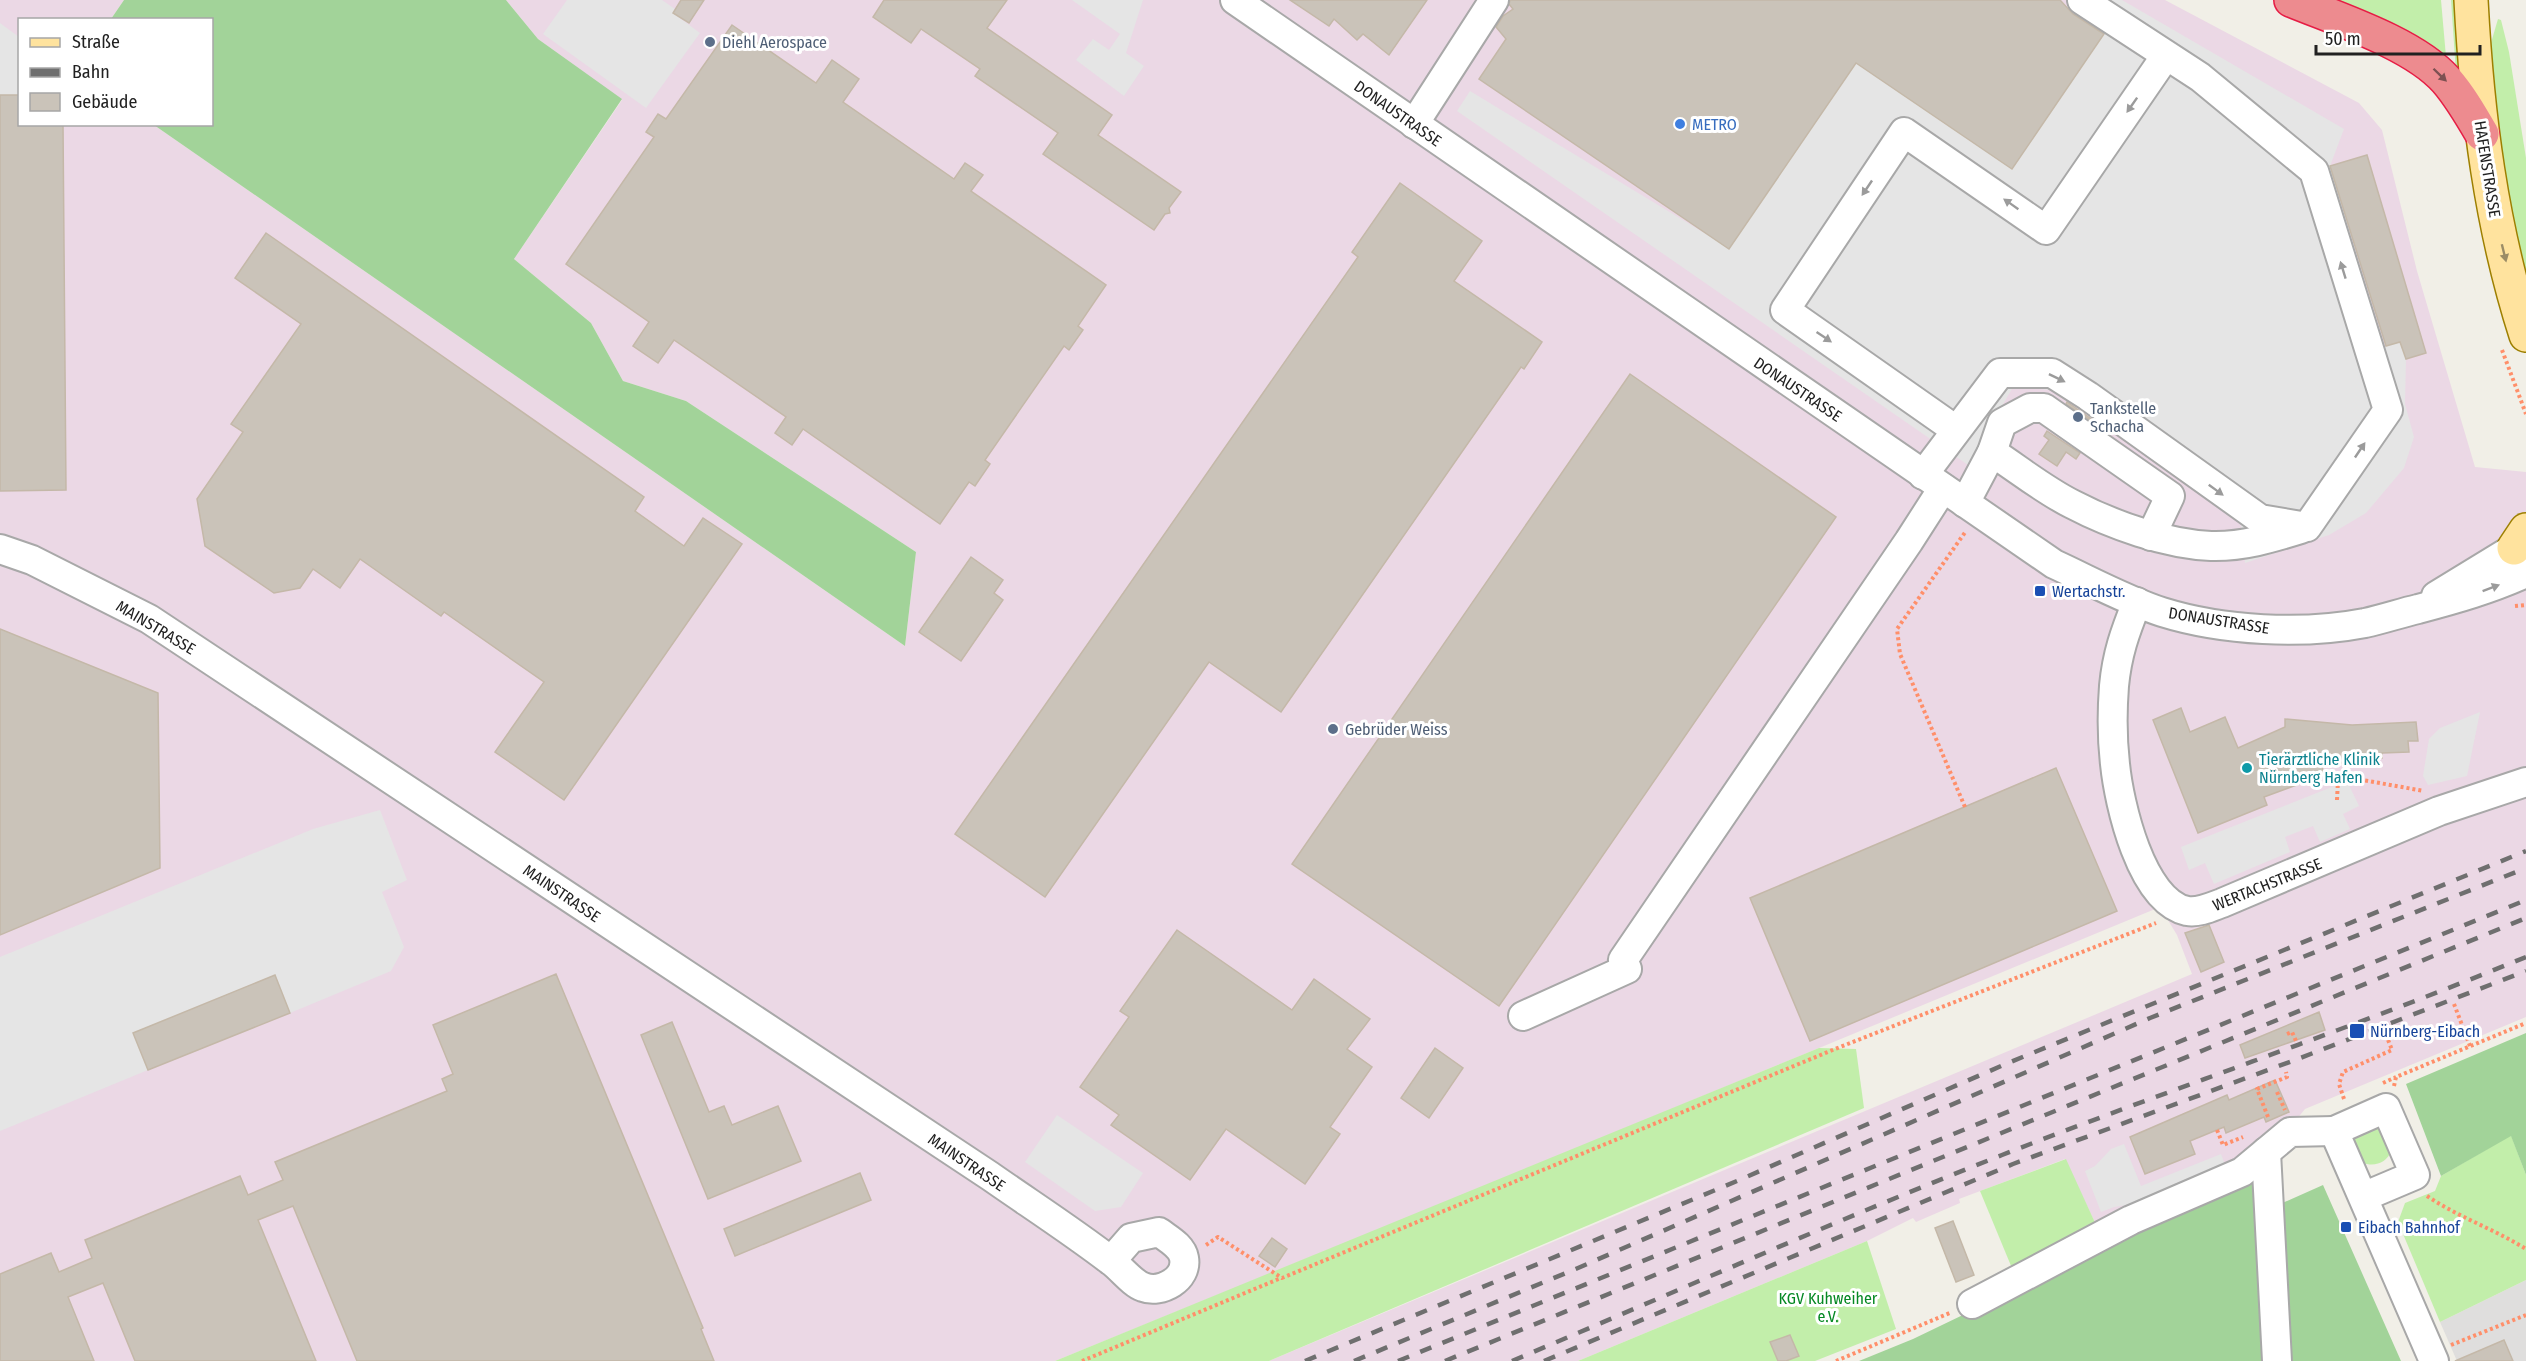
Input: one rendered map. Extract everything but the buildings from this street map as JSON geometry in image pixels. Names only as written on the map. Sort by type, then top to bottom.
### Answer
[{"type":"highway","points":[[2291,0],[2371,33],[2430,66],[2445,79],[2459,97],[2482,134]]},
{"type":"main road","name":"HAFENSTRASSE","points":[[2471,0],[2482,134],[2503,249],[2526,334]]},
{"type":"street","name":"DONAUSTRASSE","points":[[1235,0],[2054,564],[2137,602],[2193,619],[2250,628],[2303,630],[2365,623],[2414,610],[2523,548]]},
{"type":"street","points":[[1414,124],[1494,0]]},
{"type":"street","points":[[1992,452],[2072,504],[2151,536],[2210,546],[2232,545],[2262,541],[2307,527],[2388,410],[2314,171],[2200,77],[2165,57],[2082,0]]},
{"type":"street","points":[[1956,430],[1785,310],[1904,132],[2046,230],[2165,57]]},
{"type":"street","points":[[1952,495],[1956,430],[2000,373],[2052,373],[2097,402],[2260,519],[2307,527]]},
{"type":"street","points":[[1523,1016],[1627,969],[1623,960],[1909,541],[1992,452],[2002,423],[2030,408],[2044,408],[2170,496],[2151,536]]},
{"type":"street","name":"MAINSTRASSE","points":[[0,549],[32,560],[149,619],[990,1176],[1111,1261]]},
{"type":"street","points":[[2137,602],[2120,646],[2112,733],[2115,767],[2122,801],[2144,869],[2153,885],[2168,900],[2187,911]]},
{"type":"street","name":"WERTACHSTRASSE","points":[[2187,911],[2199,911],[2222,903],[2439,811],[2526,782]]},
{"type":"street","points":[[1972,1304],[2131,1221],[2242,1172],[2290,1132],[2334,1131],[2386,1108],[2415,1175],[2363,1197]]},
{"type":"street","points":[[2334,1131],[2432,1357]]},
{"type":"street","points":[[2266,1152],[2277,1361]]},
{"type":"street","points":[[1160,1232],[1179,1247],[1185,1259],[1181,1273],[1172,1284],[1159,1289],[1143,1287],[1111,1261],[1131,1238],[1160,1232]]},
{"type":"path","points":[[1952,495],[1897,629],[1900,654],[1965,807]]},
{"type":"path","points":[[2337,800],[2338,780],[2346,777],[2429,792]]},
{"type":"path","points":[[1082,1361],[1835,1049],[2187,911]]},
{"type":"path","points":[[2454,1004],[2470,1046]]},
{"type":"path","points":[[2386,1108],[2396,1077],[2526,1023]]},
{"type":"path","points":[[2287,1034],[2292,1032],[2296,1041]]},
{"type":"path","points":[[2344,1099],[2339,1084],[2343,1072],[2392,1050],[2385,1032]]},
{"type":"path","points":[[2268,1117],[2257,1089],[2288,1077],[2286,1072]]},
{"type":"path","points":[[2277,1092],[2285,1110]]},
{"type":"path","points":[[2403,1180],[2448,1210],[2498,1232],[2526,1249]]},
{"type":"path","points":[[1185,1259],[1218,1238],[1282,1278]]},
{"type":"path","points":[[1836,1361],[1972,1304]]},
{"type":"path","points":[[2432,1357],[2526,1315]]},
{"type":"shaded area","points":[[0,0],[124,0],[112,18],[18,18],[18,126],[155,126],[905,646],[916,552],[686,401],[623,381],[591,323],[514,259],[622,100],[538,39],[506,0],[2165,0],[2359,103],[2382,130],[2417,271],[2475,467],[2526,472],[2526,1017],[2305,1109],[2287,1131],[2241,1170],[2097,1227],[2065,1159],[1959,1199],[1960,1203],[1916,1222],[1913,1218],[1867,1241],[1578,1361],[1269,1361],[2192,974],[2177,935],[2160,907],[1055,1361],[0,1361]]},
{"type":"shaded area","points":[[567,0],[662,0],[675,9],[673,13],[700,33],[646,108],[543,34]]},
{"type":"shaded area","points":[[1072,0],[1143,0],[1126,53],[1144,66],[1124,96],[1076,60],[1093,39],[1109,50],[1120,34]]},
{"type":"shaded area","points":[[2100,0],[2122,0],[2344,129],[2330,166],[2384,347],[2400,342],[2406,359],[2405,404],[2414,437],[2404,468],[2366,513],[2329,535],[2245,563],[2240,518],[2064,391],[2013,387],[1968,465],[1457,111],[1470,91],[1729,248],[1856,63],[2012,169],[2106,31]]},
{"type":"shaded area","points":[[0,23],[18,36],[18,95],[0,95]]},
{"type":"shaded area","points":[[2480,712],[2467,776],[2428,785],[2423,776],[2429,739],[2440,728]]},
{"type":"shaded area","name":"Tierärztliche Klinik Nürnberg Hafen","points":[[2347,781],[2359,806],[2343,814],[2350,829],[2320,842],[2313,826],[2285,837],[2290,852],[2214,884],[2205,863],[2189,870],[2181,847]]},
{"type":"shaded area","points":[[380,810],[407,880],[382,892],[404,947],[391,971],[290,1013],[274,975],[133,1033],[148,1070],[0,1131],[0,957],[313,829]]},
{"type":"shaded area","points":[[1057,1115],[1143,1173],[1121,1207],[1095,1211],[1025,1162]]},
{"type":"shaded area","points":[[2124,1144],[2141,1186],[2221,1154],[2227,1170],[2147,1202],[2114,1207],[2101,1212],[2085,1171],[2095,1166],[2111,1149]]},
{"type":"shaded area","points":[[2526,1280],[2526,1361],[2457,1361],[2440,1322]]},
{"type":"green space","points":[[124,0],[506,0],[538,39],[622,99],[514,259],[591,323],[623,381],[686,401],[916,552],[905,646],[155,126],[213,126],[213,18],[112,18]]},
{"type":"green space","points":[[2334,0],[2441,0],[2446,57],[2442,60]]},
{"type":"green space","points":[[2451,0],[2458,0],[2463,76],[2456,73]]},
{"type":"green space","points":[[2498,19],[2501,20],[2509,52],[2526,158],[2526,286],[2511,224],[2488,53]]},
{"type":"green space","points":[[2526,1033],[2526,1175],[2511,1136],[2441,1176],[2406,1084]]},
{"type":"green space","points":[[1819,1048],[1856,1049],[1864,1108],[1269,1361],[1055,1361]]},
{"type":"green space","points":[[2365,1127],[2379,1127],[2392,1150],[2380,1163],[2362,1163],[2353,1144],[2355,1137]]},
{"type":"green space","points":[[2511,1135],[2526,1175],[2526,1280],[2440,1322],[2398,1222],[2405,1203],[2435,1191],[2441,1176]]},
{"type":"green space","points":[[2066,1159],[2097,1227],[2014,1273],[1980,1191]]},
{"type":"green space","points":[[2253,1175],[2269,1209],[2323,1185],[2401,1361],[1859,1361],[1913,1339]]},
{"type":"green space","name":"KGV Kuhweiher e.V.","points":[[1867,1241],[1896,1329],[1815,1361],[1578,1361]]},
{"type":"railway","points":[[1305,1361],[1737,1181],[2008,1063],[2526,851]]},
{"type":"railway","points":[[1354,1361],[1578,1268],[2150,1018],[2526,868]]},
{"type":"railway","points":[[1398,1361],[2526,900]]},
{"type":"railway","points":[[1445,1361],[2526,918]]},
{"type":"railway","points":[[1512,1361],[2002,1155],[2526,957]]},
{"type":"railway","points":[[1544,1361],[2013,1164],[2295,1060],[2526,971]]},
{"type":"place","name":"Diehl Aerospace","points":[[710,42]]},
{"type":"place","name":"METRO","points":[[1680,124]]},
{"type":"place","name":"Tankstelle Schacha","points":[[2078,417]]},
{"type":"place","name":"Wertachstr.","points":[[2040,591]]},
{"type":"place","name":"Gebrüder Weiss","points":[[1333,729]]},
{"type":"place","name":"Tierärztliche Klinik Nürnberg Hafen","points":[[2247,768]]},
{"type":"place","name":"Nürnberg-Eibach","points":[[2357,1031]]},
{"type":"place","name":"Eibach Bahnhof","points":[[2346,1227]]}]
